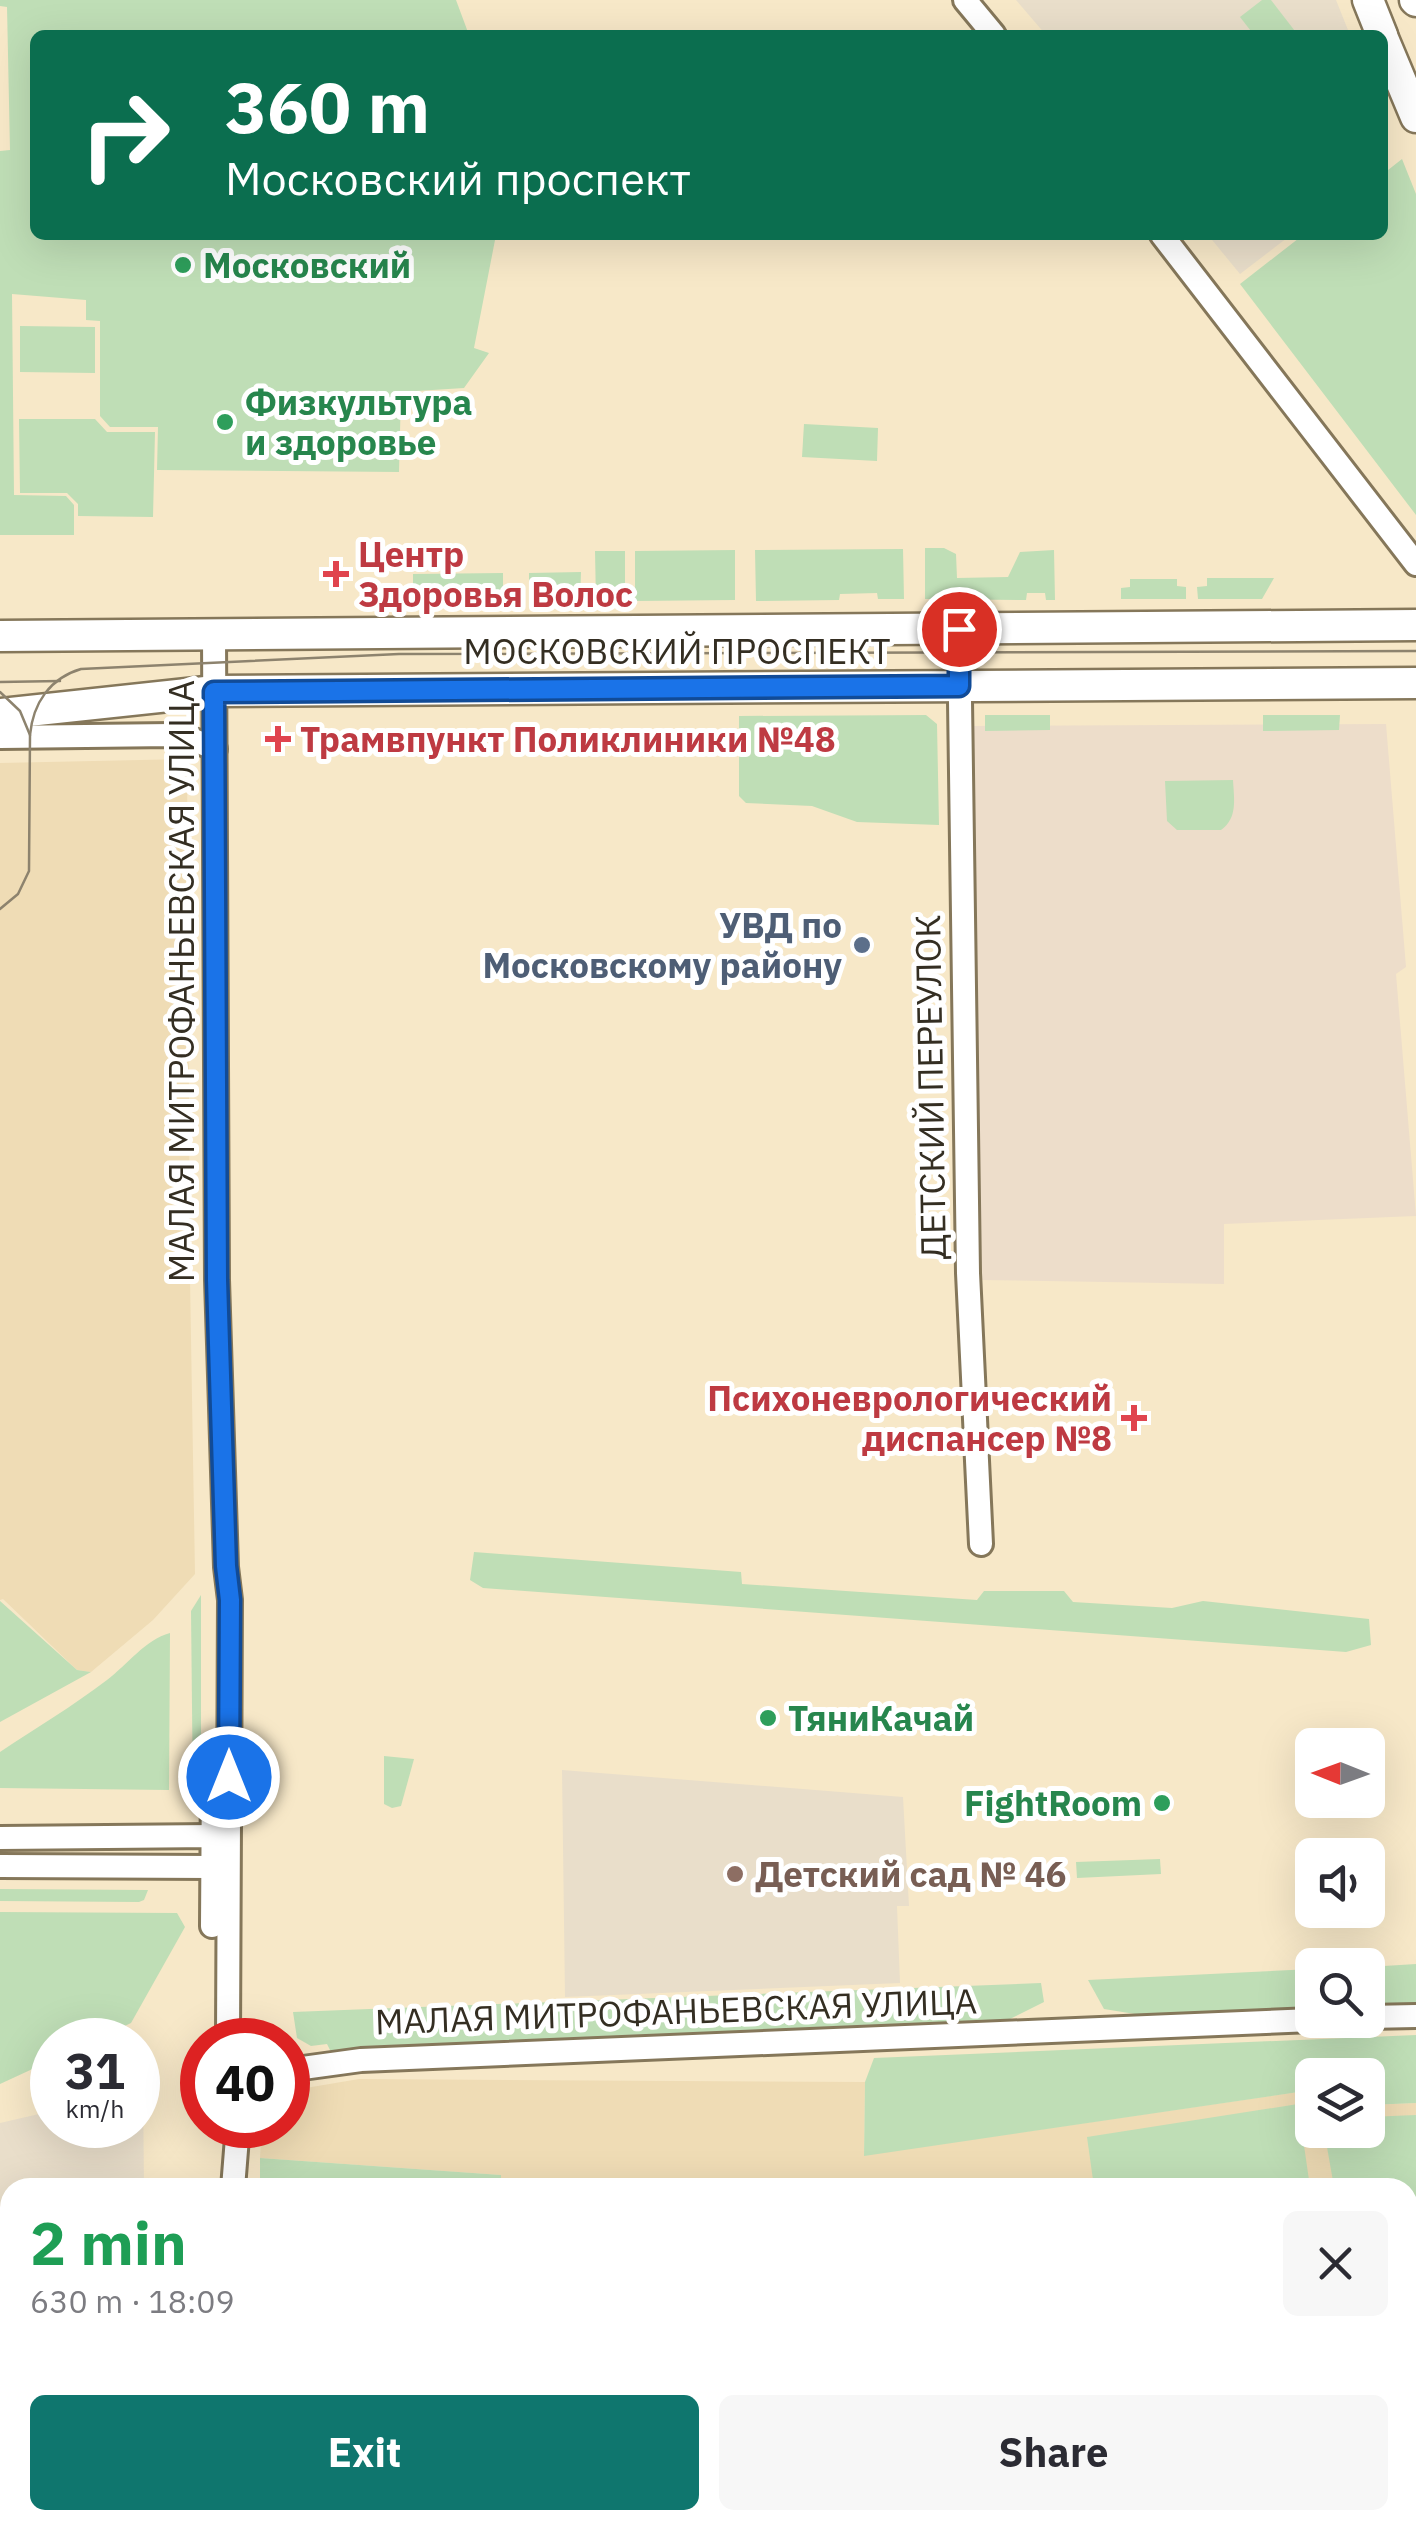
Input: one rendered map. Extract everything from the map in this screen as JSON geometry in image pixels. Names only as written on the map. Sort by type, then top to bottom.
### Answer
[{"type":"main road","points":[[1368,0],[1380,30]]},
{"type":"main road","points":[[1388,49],[1416,117]]},
{"type":"main road","name":"МОСКОВСКИЙ ПРОСПЕКТ","points":[[0,636],[1416,624]]},
{"type":"main road","name":"МОСКОВСКИЙ ПРОСПЕКТ","points":[[0,714],[214,692],[1416,683]]},
{"type":"street","points":[[965,0],[990,30]]},
{"type":"street","points":[[1166,240],[1416,564]]},
{"type":"street","name":"ДЕТСКИЙ ПЕРЕУЛОК","points":[[959,629],[968,1274],[981,1544]]},
{"type":"street","name":"МАЛАЯ МИТРОФАНЬЕВСКАЯ УЛИЦА","points":[[214,635],[217,1280],[230,1600],[220,1842],[227,2018]]},
{"type":"street","points":[[0,737],[172,735],[187,737],[215,750]]},
{"type":"street","points":[[0,1838],[220,1842],[212,1867],[214,2018]]},
{"type":"street","points":[[0,1866],[212,1867]]},
{"type":"street","points":[[1385,2017],[1416,2016]]},
{"type":"street","name":"МАЛАЯ МИТРОФАНЬЕВСКАЯ УЛИЦА","points":[[310,2067],[380,2059],[1295,2021]]},
{"type":"street","points":[[234,2178],[236,2148]]},
{"type":"shaded area","points":[[1016,0],[1336,0],[1348,30],[1042,30]]},
{"type":"shaded area","points":[[1212,240],[1284,240],[1240,274]]},
{"type":"shaded area","points":[[1386,724],[1406,967],[1396,974],[1416,1216],[1224,1224],[1224,1284],[981,1280],[973,726]]},
{"type":"shaded area","points":[[187,759],[195,1574],[153,1620],[91,1672],[77,1670],[0,1600],[0,763]]},
{"type":"shaded area","name":"Детский сад № 46","points":[[562,1770],[903,1797],[909,1906],[897,1906],[900,1983],[565,1997]]},
{"type":"shaded area","points":[[359,2079],[865,2082],[864,2155],[1295,2092],[1295,2148],[1385,2148],[1385,2104],[1416,2103],[1416,2178],[501,2178],[260,2158],[261,2148],[310,2148],[310,2087]]},
{"type":"shaded area","points":[[30,2116],[30,2148],[144,2148],[144,2178],[0,2178],[0,2123]]},
{"type":"green space","name":"Московский","points":[[0,0],[456,0],[467,30],[30,30],[30,240],[495,240],[474,348],[489,353],[464,388],[401,392],[399,472],[157,470],[158,427],[110,427],[100,416],[100,321],[86,320],[86,300],[12,294],[14,495],[66,496],[74,505],[74,535],[0,535],[0,151],[10,150],[7,7],[0,6]]},
{"type":"green space","points":[[1262,0],[1271,0],[1294,30],[1250,30],[1240,17]]},
{"type":"green space","points":[[1402,159],[1416,194],[1416,515],[1240,284],[1297,240],[1388,240],[1388,170]]},
{"type":"green space","points":[[20,326],[95,327],[95,373],[20,372]]},
{"type":"green space","points":[[19,419],[95,419],[107,432],[155,432],[153,517],[78,516],[78,504],[67,493],[20,493]]},
{"type":"green space","points":[[804,424],[878,428],[877,461],[802,457]]},
{"type":"green space","points":[[925,548],[944,548],[956,554],[957,578],[1008,577],[1020,552],[1054,550],[1055,600],[1046,600],[1045,593],[1027,593],[1026,600],[925,599]]},
{"type":"green space","points":[[903,549],[904,599],[878,599],[877,593],[840,594],[839,600],[756,601],[755,550]]},
{"type":"green space","points":[[735,550],[735,600],[635,601],[635,551]]},
{"type":"green space","points":[[595,551],[625,551],[625,601],[596,602]]},
{"type":"green space","points":[[581,572],[580,602],[529,602],[529,573]]},
{"type":"green space","points":[[503,573],[503,601],[413,602],[413,574]]},
{"type":"green space","points":[[1207,578],[1274,578],[1262,599],[1198,599],[1197,587],[1207,586]]},
{"type":"green space","points":[[1130,579],[1177,579],[1177,586],[1186,587],[1186,599],[1121,599],[1121,588],[1130,587]]},
{"type":"green space","points":[[926,715],[937,724],[939,825],[857,822],[812,806],[746,803],[739,796],[739,716]]},
{"type":"green space","points":[[985,715],[1050,715],[1050,730],[985,731]]},
{"type":"green space","points":[[1263,715],[1340,715],[1339,730],[1263,731]]},
{"type":"green space","points":[[1233,780],[1233,814],[1221,830],[1177,830],[1167,821],[1165,781]]},
{"type":"green space","points":[[474,1552],[741,1572],[742,1584],[977,1600],[984,1591],[1064,1591],[1073,1602],[1172,1608],[1203,1601],[1369,1619],[1371,1645],[1346,1652],[483,1588],[470,1580]]},
{"type":"green space","points":[[201,1595],[201,1779],[193,1800],[191,1611]]},
{"type":"green space","points":[[0,1601],[77,1670],[91,1672],[0,1722]]},
{"type":"green space","points":[[170,1633],[169,1790],[0,1788],[0,1752],[94,1690],[153,1641]]},
{"type":"green space","points":[[384,1756],[414,1759],[401,1806],[392,1808],[384,1804]]},
{"type":"green space","points":[[1160,1859],[1161,1874],[1077,1878],[1076,1862]]},
{"type":"green space","points":[[0,1889],[148,1890],[139,1902],[0,1901]]},
{"type":"green space","points":[[0,1912],[177,1913],[185,1927],[134,2018],[30,2018],[30,2070],[0,2084]]},
{"type":"green space","points":[[1416,1964],[1416,2004],[1385,2005],[1385,1966]]},
{"type":"green space","points":[[1295,1970],[1295,2009],[1141,2015],[1104,2009],[1088,1980]]},
{"type":"green space","points":[[1041,1983],[1044,2002],[1008,2020],[331,2052],[327,2044],[310,2045],[310,2018],[294,2018],[293,2012]]},
{"type":"green space","points":[[1416,2035],[1416,2103],[1385,2104],[1385,2058],[1295,2058],[1295,2093],[864,2156],[865,2082],[874,2058]]},
{"type":"green space","points":[[1295,2104],[1295,2148],[1304,2148],[1309,2178],[1093,2178],[1087,2137]]},
{"type":"green space","points":[[1416,2115],[1416,2178],[1332,2178],[1327,2148],[1385,2148],[1385,2116]]},
{"type":"green space","points":[[260,2158],[501,2175],[501,2178],[260,2178]]},
{"type":"tram line","points":[[0,909],[18,894],[29,871],[30,735],[35,712],[52,685],[81,669],[399,654],[1416,651]]},
{"type":"tram line","points":[[0,682],[60,681]]},
{"type":"tram line","points":[[0,692],[20,711],[30,735]]},
{"type":"place","name":"Московский","points":[[183,265]]},
{"type":"place","name":"Физкультура и здоровье","points":[[225,422]]},
{"type":"place","name":"Центр Здоровья Волос","points":[[336,574]]},
{"type":"place","name":"Трамвпункт Поликлиники №48","points":[[278,739]]},
{"type":"place","name":"УВД по Московскому району","points":[[862,945]]},
{"type":"place","name":"Психоневрологический диспансер №8","points":[[1134,1418]]},
{"type":"place","name":"ТяниКачай","points":[[768,1718]]},
{"type":"place","name":"FightRoom","points":[[1162,1803]]},
{"type":"place","name":"Детский сад № 46","points":[[735,1874]]},
{"type":"route","points":[[229,1777],[230,1600],[217,1280],[214,692],[959,686],[959,629]]}]
